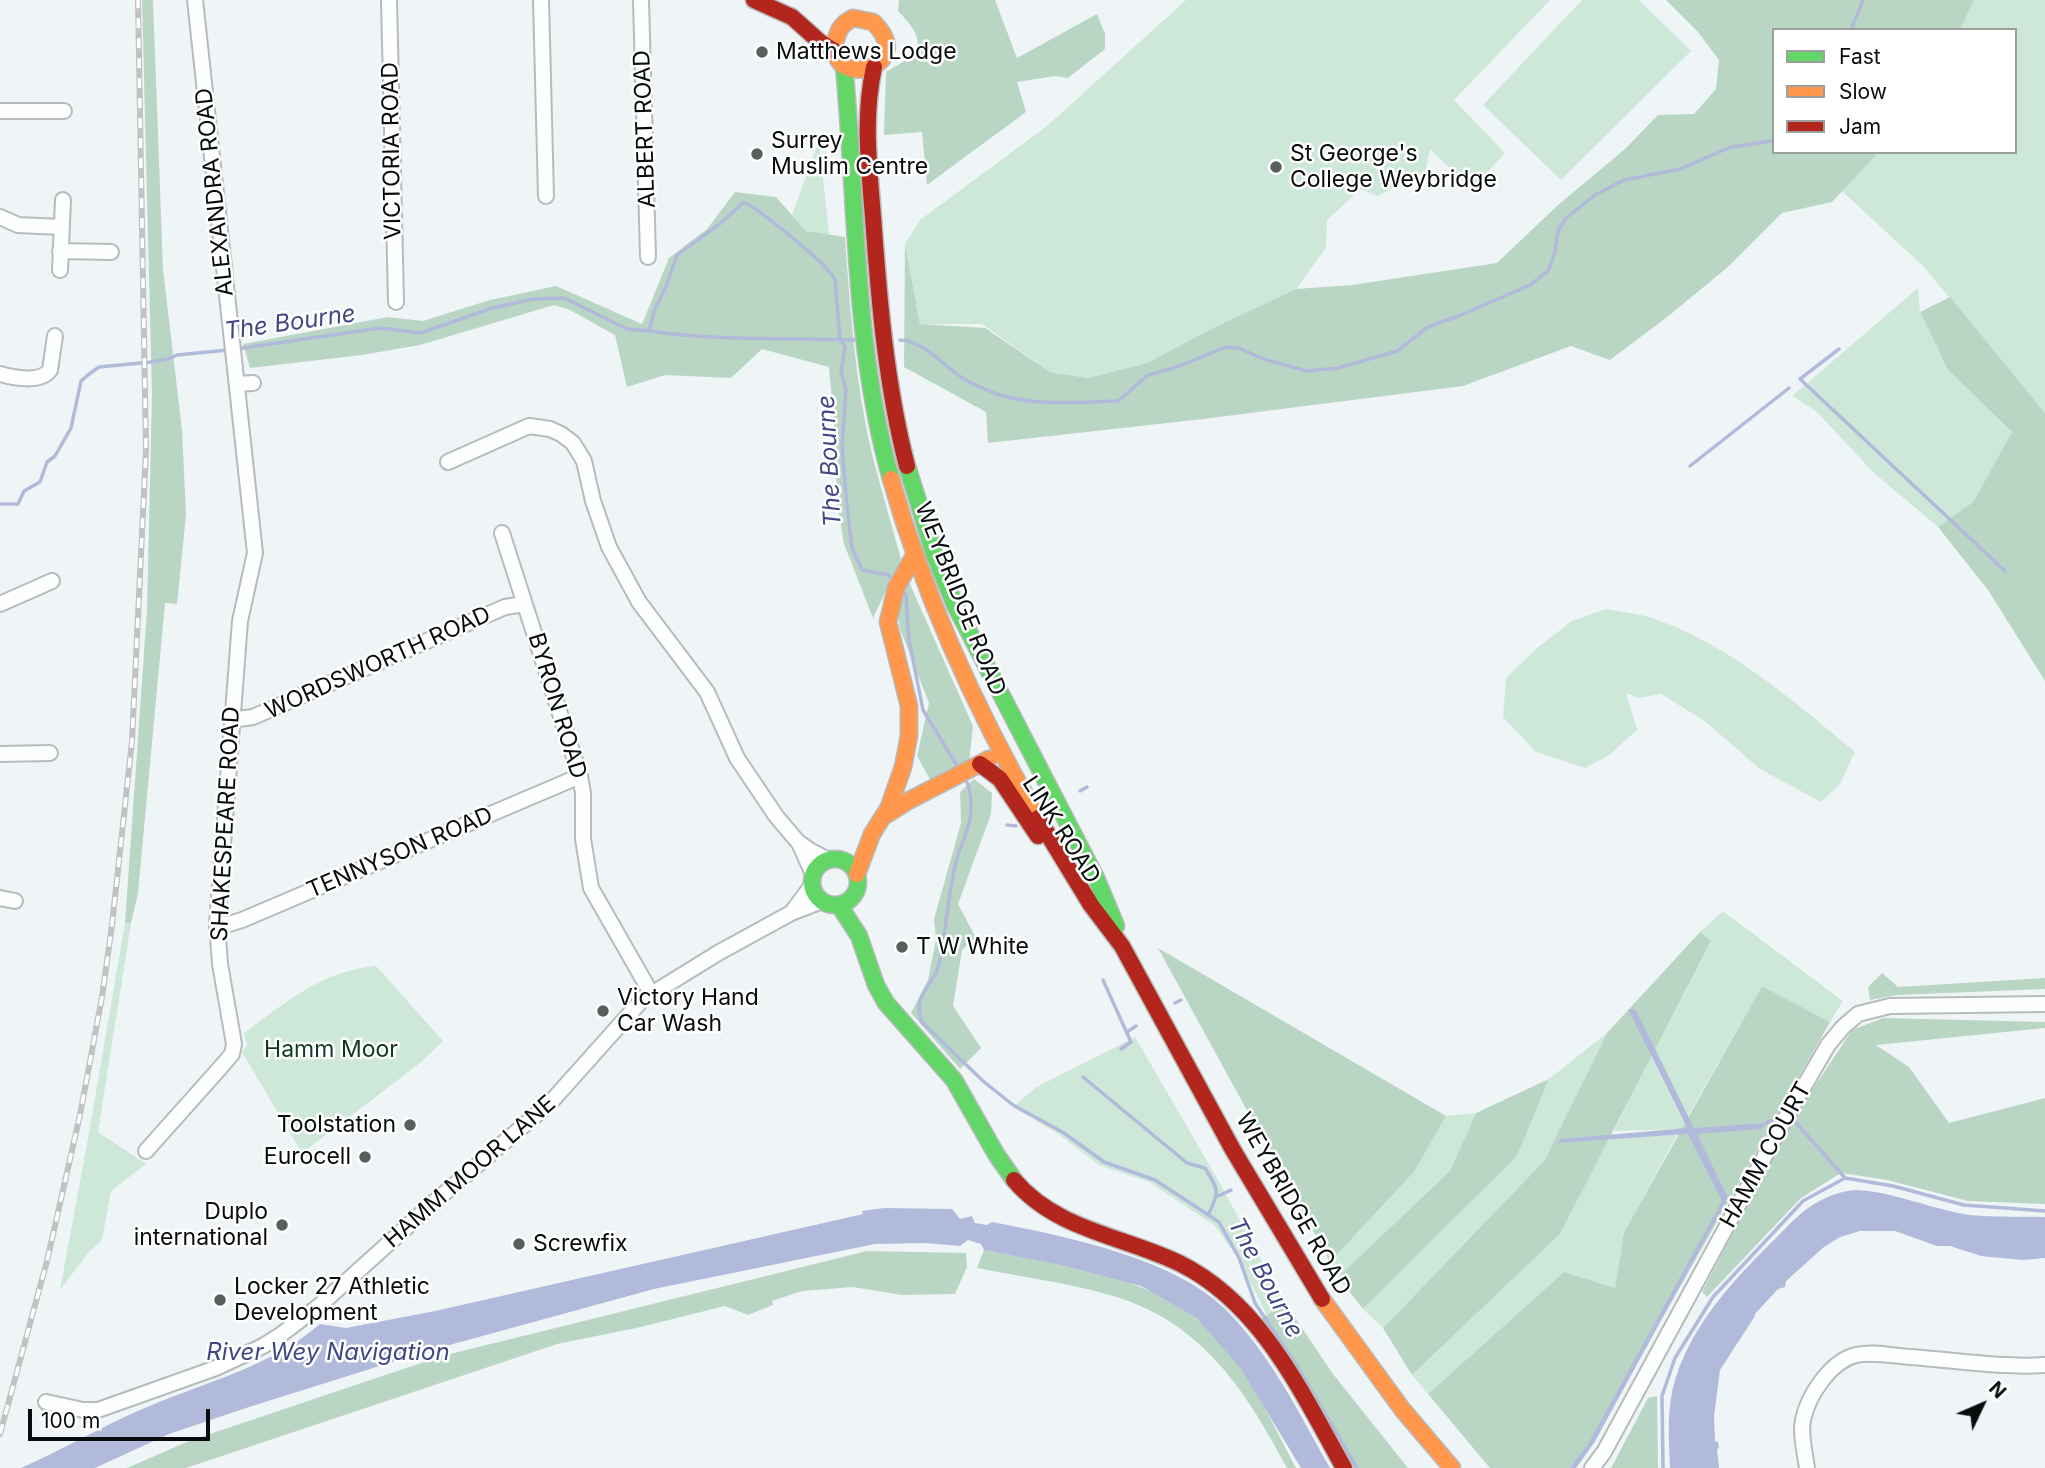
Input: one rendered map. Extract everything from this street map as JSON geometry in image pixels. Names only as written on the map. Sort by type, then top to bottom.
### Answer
[{"type":"main road","points":[[754,0],[815,28],[842,25],[859,18],[873,22],[881,31],[886,45],[882,59],[874,66],[858,70],[839,58],[800,22]]},
{"type":"main road","points":[[872,0],[873,22]]},
{"type":"main road","points":[[839,58],[835,40],[848,2]]},
{"type":"main road","name":"WEYBRIDGE ROAD","points":[[839,58],[850,116],[869,365],[889,470],[914,556],[964,677],[1001,752],[1102,923],[1122,946],[1298,1264],[1379,1380],[1452,1468]]},
{"type":"main road","name":"WEYBRIDGE ROAD","points":[[874,66],[868,89],[867,130],[882,334],[888,382],[905,464],[942,577],[1096,878],[1115,921],[1122,946]]},
{"type":"main road","points":[[872,834],[819,865],[812,880],[816,895],[822,901],[839,905],[851,899],[872,834],[886,815],[903,767],[909,736],[909,706],[888,622],[892,596],[914,556]]},
{"type":"main road","points":[[886,815],[1001,752],[1007,746],[968,658],[955,605]]},
{"type":"main road","name":"LINK ROAD","points":[[967,771],[1000,779],[1088,913],[1102,923]]},
{"type":"main road","points":[[832,859],[847,862],[857,881],[861,941]]},
{"type":"main road","points":[[839,905],[861,941],[878,988],[889,1008],[953,1080],[1002,1166],[1015,1183],[1039,1205],[1065,1221],[1174,1261],[1218,1289],[1247,1317],[1281,1361],[1344,1468]]},
{"type":"street","name":"ALEXANDRA ROAD","points":[[195,0],[255,553],[244,603]]},
{"type":"street","name":"VICTORIA ROAD","points":[[389,0],[396,302]]},
{"type":"street","points":[[541,0],[546,196]]},
{"type":"street","name":"ALBERT ROAD","points":[[641,0],[648,257]]},
{"type":"street","points":[[0,111],[64,111]]},
{"type":"street","points":[[60,270],[63,201]]},
{"type":"street","points":[[0,217],[18,225],[61,227]]},
{"type":"street","points":[[60,251],[111,252]]},
{"type":"street","points":[[0,374],[34,378],[47,375],[51,370],[55,336]]},
{"type":"street","points":[[237,390],[253,383]]},
{"type":"street","points":[[448,462],[529,426],[550,429],[572,443],[584,461],[593,501],[609,547],[639,602],[707,692],[749,778],[776,816],[798,842],[811,851],[832,859]]},
{"type":"street","name":"BYRON ROAD","points":[[502,533],[580,776],[583,793],[583,839],[592,888],[651,993]]},
{"type":"street","points":[[0,604],[52,581]]},
{"type":"street","name":"SHAKESPEARE ROAD","points":[[146,1151],[232,1054],[234,1044],[220,964],[217,924],[231,720],[244,603]]},
{"type":"street","name":"WORDSWORTH ROAD","points":[[231,720],[253,717],[505,607],[524,604]]},
{"type":"street","points":[[0,754],[50,752]]},
{"type":"street","name":"TENNYSON ROAD","points":[[217,924],[242,920],[580,776]]},
{"type":"street","points":[[798,842],[812,880]]},
{"type":"street","name":"HAMM MOOR LANE","points":[[791,913],[812,880]]},
{"type":"street","points":[[0,898],[15,901]]},
{"type":"street","name":"HAMM MOOR LANE","points":[[46,1402],[83,1410],[108,1407],[216,1368],[271,1341],[319,1306],[433,1203],[550,1103],[651,993],[791,913],[822,901]]},
{"type":"street","name":"HAMM COURT","points":[[1592,1468],[1604,1452],[1785,1119],[1828,1045],[1843,1027],[1858,1014],[1890,1006],[2045,1004]]},
{"type":"street","points":[[1807,1468],[1803,1421],[1810,1401],[1830,1372],[1856,1355],[2045,1365]]},
{"type":"green space","points":[[142,0],[153,0],[163,269],[182,430],[186,514],[177,604],[165,603],[138,893],[131,923],[125,923],[147,610],[152,394]]},
{"type":"green space","points":[[899,0],[995,0],[1017,58],[1097,14],[1105,34],[1105,49],[1068,78],[1055,76],[1017,82],[1026,112],[927,185],[922,132],[884,135],[886,72],[907,59],[917,46],[914,31],[898,11]]},
{"type":"green space","points":[[1186,0],[1550,0],[1454,100],[1505,153],[1472,189],[1430,149],[1425,172],[1377,196],[1361,189],[1327,220],[1326,248],[1296,289],[1147,363],[1088,378],[1050,372],[982,324],[920,324],[905,244],[920,220],[1047,126]]},
{"type":"green space","points":[[1582,0],[1639,0],[1691,51],[1561,180],[1483,105]]},
{"type":"green space","points":[[1666,0],[1974,0],[1961,28],[1772,28],[1772,154],[1877,154],[1832,202],[1782,213],[1729,266],[1610,360],[1571,346],[1463,386],[988,443],[986,412],[904,367],[905,244],[920,324],[985,328],[1050,372],[1088,378],[1147,363],[1296,289],[1352,285],[1497,263],[1558,205],[1625,149],[1658,115],[1694,114],[1716,89],[1719,60],[1698,32]]},
{"type":"green space","points":[[1974,0],[2045,0],[2045,413],[1924,267],[1842,191],[1877,154],[2017,154],[2017,28],[1961,28]]},
{"type":"green space","points":[[819,141],[829,235],[806,231],[792,215]]},
{"type":"green space","points":[[735,192],[776,197],[806,231],[845,237],[854,344],[865,424],[901,559],[873,618],[844,544],[837,502],[829,367],[762,349],[731,378],[665,375],[627,387],[615,335],[570,310],[554,305],[420,345],[362,355],[250,368],[243,344],[388,317],[423,321],[490,300],[556,286],[642,324],[669,258],[707,229]]},
{"type":"green space","points":[[1918,288],[1920,312],[1948,370],[2012,432],[1973,502],[1938,527],[1874,473],[1816,411],[1792,396]]},
{"type":"green space","points":[[1950,297],[2045,413],[2045,681],[1988,590],[1938,527],[1973,502],[2012,432],[1948,370],[1920,312]]},
{"type":"green space","points":[[909,582],[973,726],[969,762],[932,783],[917,756],[929,703],[900,629],[897,607]]},
{"type":"green space","points":[[1606,609],[1649,617],[1677,628],[1705,641],[1758,675],[1855,752],[1840,784],[1821,802],[1760,769],[1706,722],[1661,694],[1639,698],[1626,693],[1637,730],[1608,756],[1585,768],[1536,752],[1503,717],[1506,678],[1537,648],[1572,621]]},
{"type":"green space","points":[[974,779],[992,793],[991,814],[958,904],[976,938],[962,950],[953,1006],[981,1048],[960,1069],[911,1013],[928,980],[936,939],[934,919],[961,823],[960,792]]},
{"type":"green space","points":[[1723,911],[1843,1001],[1830,1022],[1762,986],[1688,1116],[1655,1050],[1711,942],[1700,932]]},
{"type":"green space","points":[[125,923],[131,923],[98,1132],[146,1164],[111,1191],[102,1240],[88,1253],[60,1290],[89,1133]]},
{"type":"green space","points":[[1700,932],[1711,941],[1560,1234],[1412,1375],[1383,1328],[1544,1161],[1607,1033]]},
{"type":"green space","points":[[1158,948],[1446,1116],[1414,1172],[1330,1262]]},
{"type":"green space","name":"Hamm Moor","points":[[376,966],[443,1041],[420,1063],[302,1153],[242,1052],[247,1045],[244,1033],[290,999],[322,981],[338,974]]},
{"type":"green space","points":[[1882,973],[1898,987],[2045,978],[2045,989],[1897,995],[1870,1000],[1868,987]]},
{"type":"green space","points":[[1762,986],[1830,1022],[1582,1460],[1575,1468],[1490,1468],[1428,1394],[1564,1272],[1615,1288],[1624,1232]]},
{"type":"green space","points":[[1883,1018],[2045,1022],[2045,1028],[1876,1045],[1909,1067],[1949,1123],[2045,1098],[2045,1204],[1968,1201],[1887,1180],[1841,1173],[1801,1198],[1707,1297],[1702,1292],[1791,1122],[1852,1030]]},
{"type":"green space","points":[[1607,1033],[1544,1161],[1383,1328],[1363,1309],[1517,1156],[1549,1079]]},
{"type":"green space","points":[[1135,1037],[1285,1303],[1268,1317],[1236,1255],[1214,1225],[1149,1182],[1099,1165],[1057,1133],[1013,1107],[1035,1088]]},
{"type":"green space","points":[[1651,1057],[1687,1129],[1614,1131]]},
{"type":"green space","points":[[1549,1079],[1517,1156],[1363,1309],[1338,1277],[1450,1171],[1476,1113]]},
{"type":"green space","points":[[1476,1113],[1450,1171],[1338,1277],[1330,1262],[1414,1172],[1446,1116]]},
{"type":"green space","points":[[1677,1135],[1624,1232],[1615,1288],[1564,1272],[1428,1394],[1412,1375],[1560,1234],[1609,1139]]},
{"type":"green space","points":[[984,1250],[1110,1276],[1170,1301],[1197,1318],[1220,1339],[1241,1367],[1296,1468],[1287,1468],[1255,1412],[1218,1363],[1172,1323],[1144,1308],[1097,1291],[977,1268]]},
{"type":"green space","points":[[867,1251],[966,1253],[967,1267],[955,1294],[901,1295],[853,1287],[802,1291],[772,1301],[773,1305],[748,1315],[725,1306],[557,1344],[186,1468],[127,1468],[189,1441],[442,1356]]},
{"type":"green space","points":[[1285,1303],[1333,1374],[1408,1468],[1353,1468],[1260,1320]]},
{"type":"green space","points":[[1657,1396],[1658,1468],[1611,1468],[1648,1398]]},
{"type":"water","points":[[1628,1009],[1636,1010],[1694,1128],[1766,1123],[1761,1129],[1697,1134],[1728,1198],[1594,1443],[1576,1468],[1570,1468],[1588,1444],[1722,1201],[1688,1134],[1557,1143],[1561,1139],[1687,1128]]},
{"type":"water","points":[[1856,1190],[1963,1214],[2045,1217],[2045,1258],[2022,1260],[1981,1256],[1950,1246],[1937,1246],[1895,1231],[1860,1231],[1840,1237],[1824,1247],[1786,1281],[1785,1287],[1778,1289],[1754,1315],[1720,1370],[1714,1416],[1719,1468],[1670,1468],[1669,1422],[1676,1377],[1693,1338],[1717,1302],[1745,1269],[1799,1215],[1825,1198]]},
{"type":"water","name":"River Wey Navigation","points":[[884,1208],[952,1209],[960,1219],[972,1216],[975,1223],[987,1225],[992,1222],[1082,1242],[1146,1262],[1202,1290],[1224,1308],[1256,1344],[1283,1384],[1330,1468],[1301,1468],[1241,1369],[1197,1318],[1141,1286],[1062,1265],[984,1250],[981,1244],[968,1240],[960,1246],[926,1243],[875,1244],[654,1289],[424,1352],[246,1408],[169,1434],[95,1468],[21,1468],[131,1414],[259,1363],[301,1339],[320,1324],[346,1328],[435,1311]]},
{"type":"waterway","points":[[1852,28],[1863,0]]},
{"type":"waterway","points":[[900,340],[917,344],[964,379],[982,388],[1009,397],[1040,402],[1118,401],[1148,375],[1177,367],[1226,347],[1239,348],[1261,358],[1306,371],[1338,368],[1397,351],[1428,327],[1530,285],[1548,271],[1555,252],[1558,231],[1566,218],[1595,195],[1624,180],[1680,169],[1731,147],[1772,141]]},
{"type":"waterway","name":"The Bourne","points":[[236,349],[380,328],[421,333],[492,308],[533,299],[564,298],[627,329],[649,331],[654,311],[677,255],[721,223],[744,202],[808,251],[835,280],[840,339],[845,347],[841,372],[846,389],[842,446],[852,548],[862,570],[888,575],[893,580]]},
{"type":"waterway","points":[[649,331],[727,338],[857,340]]},
{"type":"waterway","points":[[1839,349],[1800,379],[2005,571]]},
{"type":"waterway","name":"The Bourne","points":[[0,504],[18,504],[24,491],[40,482],[47,462],[55,456],[71,428],[81,381],[99,367],[228,350]]},
{"type":"waterway","points":[[1690,466],[1789,388]]},
{"type":"waterway","name":"The Bourne","points":[[902,591],[906,595],[909,640],[923,710],[959,769]]},
{"type":"waterway","name":"The Bourne","points":[[965,779],[970,794],[971,816],[953,874],[939,964],[919,1005],[922,1022],[983,1081],[1013,1105],[1064,1133],[1104,1162],[1155,1180],[1219,1222],[1239,1258],[1255,1303],[1297,1366],[1357,1468]]},
{"type":"waterway","points":[[1080,791],[1087,787]]},
{"type":"waterway","points":[[1007,825],[1016,826]]},
{"type":"waterway","points":[[1103,980],[1131,1042],[1121,1049]]},
{"type":"waterway","points":[[1175,1003],[1181,1000]]},
{"type":"waterway","points":[[1127,1032],[1136,1026]]},
{"type":"waterway","points":[[1083,1077],[1187,1163],[1205,1168],[1216,1190],[1209,1213]]},
{"type":"waterway","points":[[1766,1123],[1780,1116]]},
{"type":"waterway","points":[[1792,1118],[1845,1178]]},
{"type":"waterway","points":[[1267,1168],[1273,1165]]},
{"type":"waterway","points":[[1663,1468],[1662,1396],[1675,1358],[1713,1297],[1803,1201],[1845,1178],[1893,1186],[1964,1205],[2045,1211]]},
{"type":"waterway","points":[[1218,1196],[1231,1190]]},
{"type":"railway","points":[[0,1434],[47,1261],[80,1115],[102,997],[132,741],[146,450],[138,0]]},
{"type":"traffic: fast","points":[[844,65],[863,325],[869,377],[891,479]]},
{"type":"traffic: fast","points":[[907,466],[935,556],[955,605],[1096,878],[1116,926]]},
{"type":"traffic: fast","points":[[835,859],[851,866],[858,882],[851,898],[835,905],[819,898],[812,882],[819,866],[835,859]]},
{"type":"traffic: fast","points":[[839,905],[859,936],[876,985],[886,1003],[954,1080],[1014,1180]]},
{"type":"traffic: slow","points":[[853,18],[873,22],[885,38],[886,52],[879,62],[868,68],[855,69],[843,65],[836,55],[839,32],[844,24],[853,18]]},
{"type":"traffic: slow","points":[[891,479],[920,567],[954,653],[973,695],[1038,818]]},
{"type":"traffic: slow","points":[[857,874],[872,834],[889,807],[903,767],[909,736],[909,706],[888,622],[896,588],[914,556]]},
{"type":"traffic: slow","points":[[886,815],[989,759]]},
{"type":"traffic: slow","points":[[1322,1299],[1402,1409],[1452,1468]]},
{"type":"traffic: jam","points":[[754,0],[792,17],[820,42],[836,52]]},
{"type":"traffic: jam","points":[[874,67],[868,142],[878,280],[884,342],[907,466]]},
{"type":"traffic: jam","points":[[980,764],[1000,779],[1038,836]]},
{"type":"traffic: jam","points":[[1038,818],[1091,905],[1122,946],[1233,1150],[1322,1299]]},
{"type":"traffic: jam","points":[[1014,1180],[1031,1197],[1050,1210],[1091,1230],[1179,1263],[1208,1280],[1233,1301],[1276,1352],[1344,1468]]},
{"type":"place","name":"Matthews Lodge","points":[[762,52]]},
{"type":"place","name":"Surrey Muslim Centre","points":[[757,154]]},
{"type":"place","name":"St George's College Weybridge","points":[[1276,167]]},
{"type":"place","name":"T W White","points":[[902,947]]},
{"type":"place","name":"Victory Hand Car Wash","points":[[603,1011]]},
{"type":"place","name":"Toolstation","points":[[410,1125]]},
{"type":"place","name":"Eurocell","points":[[365,1157]]},
{"type":"place","name":"Duplo international","points":[[282,1225]]},
{"type":"place","name":"Screwfix","points":[[519,1244]]},
{"type":"place","name":"Locker 27 Athletic Development","points":[[220,1300]]}]
